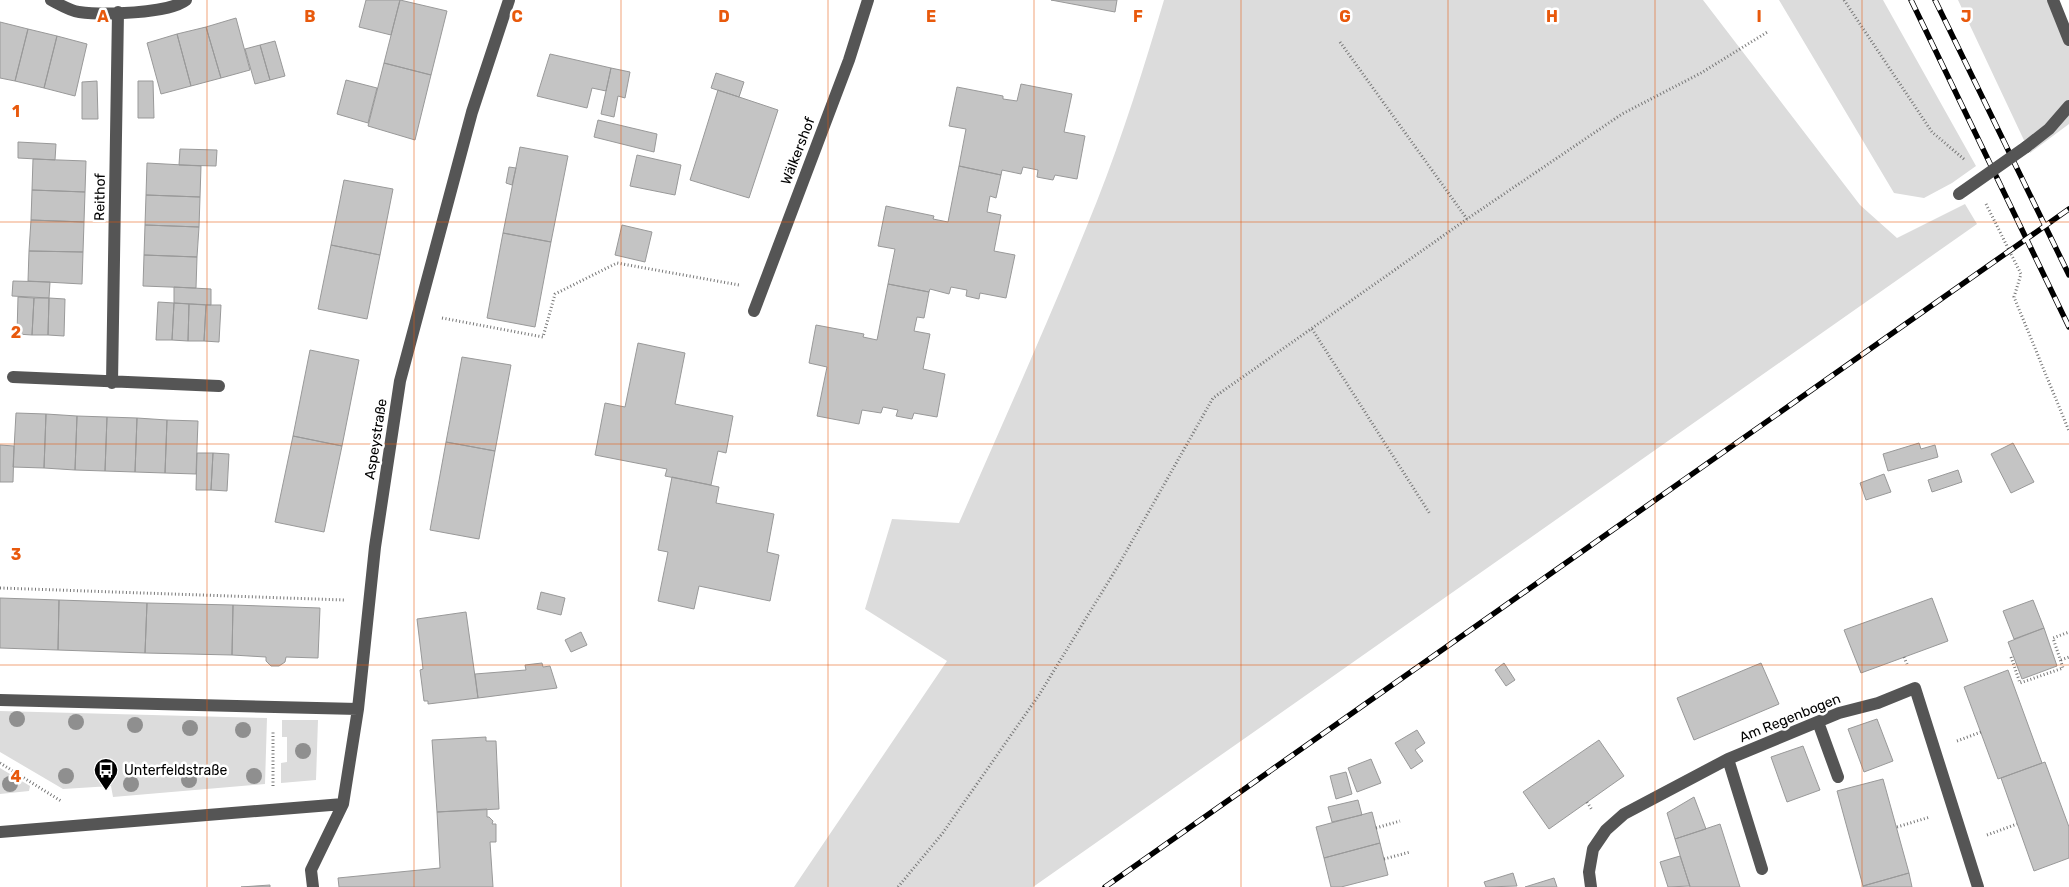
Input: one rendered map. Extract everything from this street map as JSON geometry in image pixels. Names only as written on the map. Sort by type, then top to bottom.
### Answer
[{"type":"street","points":[[51,0],[78,12],[154,11],[186,0]]},
{"type":"street","name":"Aspeystraße","points":[[314,887],[311,870],[343,804],[358,709],[375,547],[400,381],[472,112],[509,0]]},
{"type":"street","name":"Wälkershof","points":[[754,311],[849,60],[868,0]]},
{"type":"street","points":[[2053,0],[2069,40]]},
{"type":"street","name":"Reithof","points":[[112,382],[118,12]]},
{"type":"street","points":[[1959,194],[2049,129],[2069,106]]},
{"type":"street","points":[[13,377],[220,386]]},
{"type":"street","name":"Am Regenbogen","points":[[1591,887],[1589,872],[1593,849],[1606,830],[1624,814],[1728,759],[1839,713],[1878,703],[1915,688],[1978,887]]},
{"type":"street","points":[[0,700],[358,709]]},
{"type":"street","points":[[1818,722],[1838,777]]},
{"type":"street","points":[[1728,759],[1762,869]]},
{"type":"street","points":[[0,832],[343,804]]},
{"type":"path","points":[[898,887],[942,834],[1040,695],[1118,566],[1213,398],[1467,219],[1622,114],[1701,73],[1769,31]]},
{"type":"path","points":[[1340,42],[1467,219]]},
{"type":"path","points":[[419,314],[543,337],[555,294],[617,264],[762,289]]},
{"type":"path","points":[[1312,330],[1430,514]]},
{"type":"path","points":[[0,588],[370,600]]},
{"type":"path","points":[[2011,656],[2020,683],[2064,668],[2053,638],[2069,632]]},
{"type":"path","points":[[2061,660],[2069,657]]},
{"type":"path","points":[[273,810],[274,707]]},
{"type":"path","points":[[0,762],[53,795],[91,826]]},
{"type":"path","points":[[1897,827],[1954,809]]},
{"type":"path","points":[[1376,828],[1400,821]]},
{"type":"path","points":[[1965,843],[2017,824]]},
{"type":"path","points":[[1384,859],[1410,852]]},
{"type":"shaded area","points":[[1164,0],[1703,0],[1860,205],[1897,238],[1965,204],[1977,224],[1033,887],[794,887],[947,661],[865,609],[892,519],[959,523],[1047,322],[1097,201],[1133,101]]},
{"type":"shaded area","points":[[1779,0],[1883,0],[1976,166],[1952,183],[1924,198],[1894,193]]},
{"type":"shaded area","points":[[1958,0],[2051,0],[2069,29],[2069,124],[2030,153]]},
{"type":"shaded area","points":[[0,711],[267,718],[265,784],[113,797],[111,786],[63,789],[0,752]]},
{"type":"shaded area","points":[[282,720],[318,720],[316,780],[281,783],[281,763],[287,762],[287,737],[282,737]]},
{"type":"shaded area","points":[[0,768],[30,786],[29,791],[0,794]]},
{"type":"building","points":[[366,0],[400,0],[391,35],[359,27]]},
{"type":"building","points":[[400,0],[447,11],[431,75],[384,63]]},
{"type":"building","points":[[1051,0],[1117,0],[1115,12]]},
{"type":"building","points":[[236,18],[250,70],[221,78],[206,27]]},
{"type":"building","points":[[0,22],[28,29],[15,81],[0,78]]},
{"type":"building","points":[[206,27],[221,78],[191,86],[177,34]]},
{"type":"building","points":[[28,29],[57,36],[44,88],[15,81]]},
{"type":"building","points":[[177,34],[191,86],[161,94],[147,43]]},
{"type":"building","points":[[57,36],[87,44],[75,96],[44,88]]},
{"type":"building","points":[[275,41],[285,76],[270,80],[260,45]]},
{"type":"building","points":[[260,45],[270,80],[255,84],[245,49]]},
{"type":"building","points":[[550,54],[611,68],[606,91],[592,88],[587,108],[537,96]]},
{"type":"building","points":[[384,63],[431,75],[415,140],[368,126]]},
{"type":"building","points":[[611,68],[630,72],[625,98],[618,96],[614,117],[601,114]]},
{"type":"building","points":[[716,73],[744,82],[739,97],[711,88]]},
{"type":"building","points":[[346,80],[377,88],[368,123],[337,114]]},
{"type":"building","points":[[97,81],[98,119],[82,119],[82,82]]},
{"type":"building","points":[[138,81],[153,81],[154,118],[138,118]]},
{"type":"building","points":[[1021,84],[1072,94],[1064,132],[1085,136],[1077,179],[1055,175],[1053,180],[1037,177],[1038,170],[1023,167],[1021,174],[1002,170],[1001,175],[959,166],[966,129],[949,126],[957,87],[1003,96],[1003,99],[1017,101]]},
{"type":"building","points":[[718,90],[778,110],[749,198],[690,180]]},
{"type":"building","points":[[598,120],[657,134],[654,152],[594,137]]},
{"type":"building","points":[[18,142],[56,144],[55,160],[18,158]]},
{"type":"building","points":[[520,147],[568,156],[551,242],[503,233]]},
{"type":"building","points":[[180,149],[217,150],[216,166],[179,165]]},
{"type":"building","points":[[637,155],[681,165],[675,195],[630,186]]},
{"type":"building","points":[[33,159],[86,161],[85,192],[32,190]]},
{"type":"building","points":[[147,163],[201,166],[200,197],[146,195]]},
{"type":"building","points":[[959,166],[1001,175],[996,198],[990,196],[987,212],[1001,215],[994,251],[1015,255],[1006,298],[980,293],[979,299],[966,296],[967,290],[951,287],[949,294],[930,289],[929,292],[888,284],[895,249],[878,246],[886,206],[934,216],[933,219],[948,222]]},
{"type":"building","points":[[509,167],[516,168],[512,185],[506,183]]},
{"type":"building","points":[[344,180],[393,189],[380,255],[331,245]]},
{"type":"building","points":[[32,190],[85,192],[84,222],[31,220]]},
{"type":"building","points":[[146,195],[200,197],[199,227],[145,225]]},
{"type":"building","points":[[31,220],[84,222],[83,252],[29,251]]},
{"type":"building","points":[[145,225],[199,227],[197,257],[144,255]]},
{"type":"building","points":[[622,225],[652,232],[645,262],[615,255]]},
{"type":"building","points":[[503,233],[551,242],[535,327],[487,318]]},
{"type":"building","points":[[331,245],[380,255],[367,319],[318,309]]},
{"type":"building","points":[[29,251],[83,252],[82,284],[28,281]]},
{"type":"building","points":[[144,255],[197,257],[196,288],[143,286]]},
{"type":"building","points":[[13,281],[50,282],[49,298],[12,296]]},
{"type":"building","points":[[888,284],[929,292],[924,318],[917,317],[914,331],[930,334],[923,369],[945,374],[937,417],[914,413],[912,419],[896,416],[898,410],[883,407],[881,413],[862,410],[859,424],[817,416],[827,367],[809,363],[816,325],[864,334],[863,337],[877,340]]},
{"type":"building","points":[[174,287],[211,289],[211,305],[174,303]]},
{"type":"building","points":[[18,297],[34,298],[32,335],[17,334]]},
{"type":"building","points":[[34,298],[49,298],[48,335],[32,335]]},
{"type":"building","points":[[49,298],[65,299],[64,336],[48,335]]},
{"type":"building","points":[[158,302],[174,303],[172,340],[156,340]]},
{"type":"building","points":[[174,303],[189,304],[188,341],[172,340]]},
{"type":"building","points":[[189,304],[206,305],[204,341],[188,341]]},
{"type":"building","points":[[206,305],[221,305],[219,342],[204,341]]},
{"type":"building","points":[[638,343],[685,353],[675,404],[733,416],[726,453],[718,451],[711,485],[665,476],[667,469],[595,455],[605,403],[625,407]]},
{"type":"building","points":[[310,350],[359,360],[342,446],[293,436]]},
{"type":"building","points":[[462,357],[511,365],[495,451],[446,442]]},
{"type":"building","points":[[16,413],[46,414],[44,468],[13,467]]},
{"type":"building","points":[[46,414],[77,416],[75,470],[44,468]]},
{"type":"building","points":[[77,416],[107,417],[105,471],[75,470]]},
{"type":"building","points":[[107,417],[137,418],[135,472],[105,471]]},
{"type":"building","points":[[137,418],[167,420],[165,473],[135,472]]},
{"type":"building","points":[[167,420],[198,421],[196,474],[165,473]]},
{"type":"building","points":[[293,436],[342,446],[324,532],[275,522]]},
{"type":"building","points":[[446,442],[495,451],[479,539],[430,530]]},
{"type":"building","points":[[1919,443],[1921,449],[1935,445],[1938,457],[1888,471],[1883,454]]},
{"type":"building","points":[[2013,443],[2034,482],[2011,493],[1991,454]]},
{"type":"building","points":[[0,445],[14,446],[13,482],[0,482]]},
{"type":"building","points":[[197,453],[213,453],[211,490],[196,490]]},
{"type":"building","points":[[213,453],[229,454],[227,491],[211,490]]},
{"type":"building","points":[[1958,470],[1962,482],[1932,492],[1928,480]]},
{"type":"building","points":[[1884,474],[1891,492],[1866,500],[1860,483]]},
{"type":"building","points":[[672,477],[719,487],[716,503],[774,514],[767,552],[779,555],[770,601],[699,586],[694,609],[658,601],[668,552],[658,550]]},
{"type":"building","points":[[541,592],[565,598],[561,615],[537,609]]},
{"type":"building","points":[[0,598],[59,600],[58,650],[0,648]]},
{"type":"building","points":[[1932,598],[1948,641],[1861,673],[1844,630]]},
{"type":"building","points":[[59,600],[147,603],[145,653],[58,650]]},
{"type":"building","points":[[2033,600],[2044,628],[2014,639],[2003,611]]},
{"type":"building","points":[[147,603],[233,605],[232,655],[145,653]]},
{"type":"building","points":[[233,605],[320,608],[318,658],[286,657],[285,662],[279,666],[271,666],[266,661],[266,657],[232,655]]},
{"type":"building","points":[[466,612],[478,698],[428,704],[428,701],[424,701],[420,670],[423,669],[417,619]]},
{"type":"building","points":[[2044,628],[2057,666],[2022,679],[2008,642]]},
{"type":"building","points":[[581,632],[587,645],[571,652],[565,640]]},
{"type":"building","points":[[542,663],[543,667],[550,666],[557,688],[478,698],[475,674],[526,670],[525,665]]},
{"type":"building","points":[[1504,663],[1515,680],[1506,686],[1495,670]]},
{"type":"building","points":[[1761,663],[1779,704],[1694,740],[1677,698]]},
{"type":"building","points":[[2008,670],[2042,763],[1998,779],[1964,687]]},
{"type":"building","points":[[1877,719],[1893,761],[1864,772],[1848,729]]},
{"type":"building","points":[[1417,730],[1425,743],[1415,750],[1423,761],[1411,769],[1395,743]]},
{"type":"building","points":[[486,737],[486,741],[496,741],[499,809],[437,812],[432,740]]},
{"type":"building","points":[[1599,740],[1624,776],[1549,829],[1523,792]]},
{"type":"building","points":[[1803,746],[1820,790],[1787,802],[1771,757]]},
{"type":"building","points":[[1371,759],[1381,783],[1357,792],[1348,768]]},
{"type":"building","points":[[2045,762],[2069,827],[2069,858],[2034,871],[2001,778]]},
{"type":"building","points":[[1346,772],[1352,794],[1336,799],[1330,776]]},
{"type":"building","points":[[1883,779],[1909,873],[1863,886],[1837,791]]},
{"type":"building","points":[[1694,797],[1706,829],[1675,839],[1667,813]]},
{"type":"building","points":[[1358,800],[1362,815],[1332,822],[1328,807]]},
{"type":"building","points":[[487,809],[487,817],[493,821],[492,824],[496,824],[496,842],[490,842],[493,887],[339,887],[338,878],[440,868],[437,812]]},
{"type":"building","points":[[1372,812],[1380,843],[1324,858],[1316,827]]},
{"type":"building","points":[[1720,824],[1740,887],[1690,887],[1675,839]]},
{"type":"building","points":[[1380,843],[1388,875],[1341,887],[1331,887],[1324,858]]},
{"type":"building","points":[[1680,856],[1690,886],[1668,887],[1660,862]]},
{"type":"building","points":[[1513,873],[1517,886],[1486,887],[1484,882]]},
{"type":"building","points":[[1909,873],[1912,887],[1863,887],[1863,886]]},
{"type":"building","points":[[1554,878],[1557,887],[1525,887]]},
{"type":"building","points":[[270,885],[270,887],[241,887]]},
{"type":"railway","points":[[1911,0],[2069,327]]},
{"type":"railway","points":[[1935,0],[2069,275]]},
{"type":"railway","points":[[1105,887],[2069,209]]},
{"type":"place","name":"Unterfeldstraße","points":[[106,791]]}]
